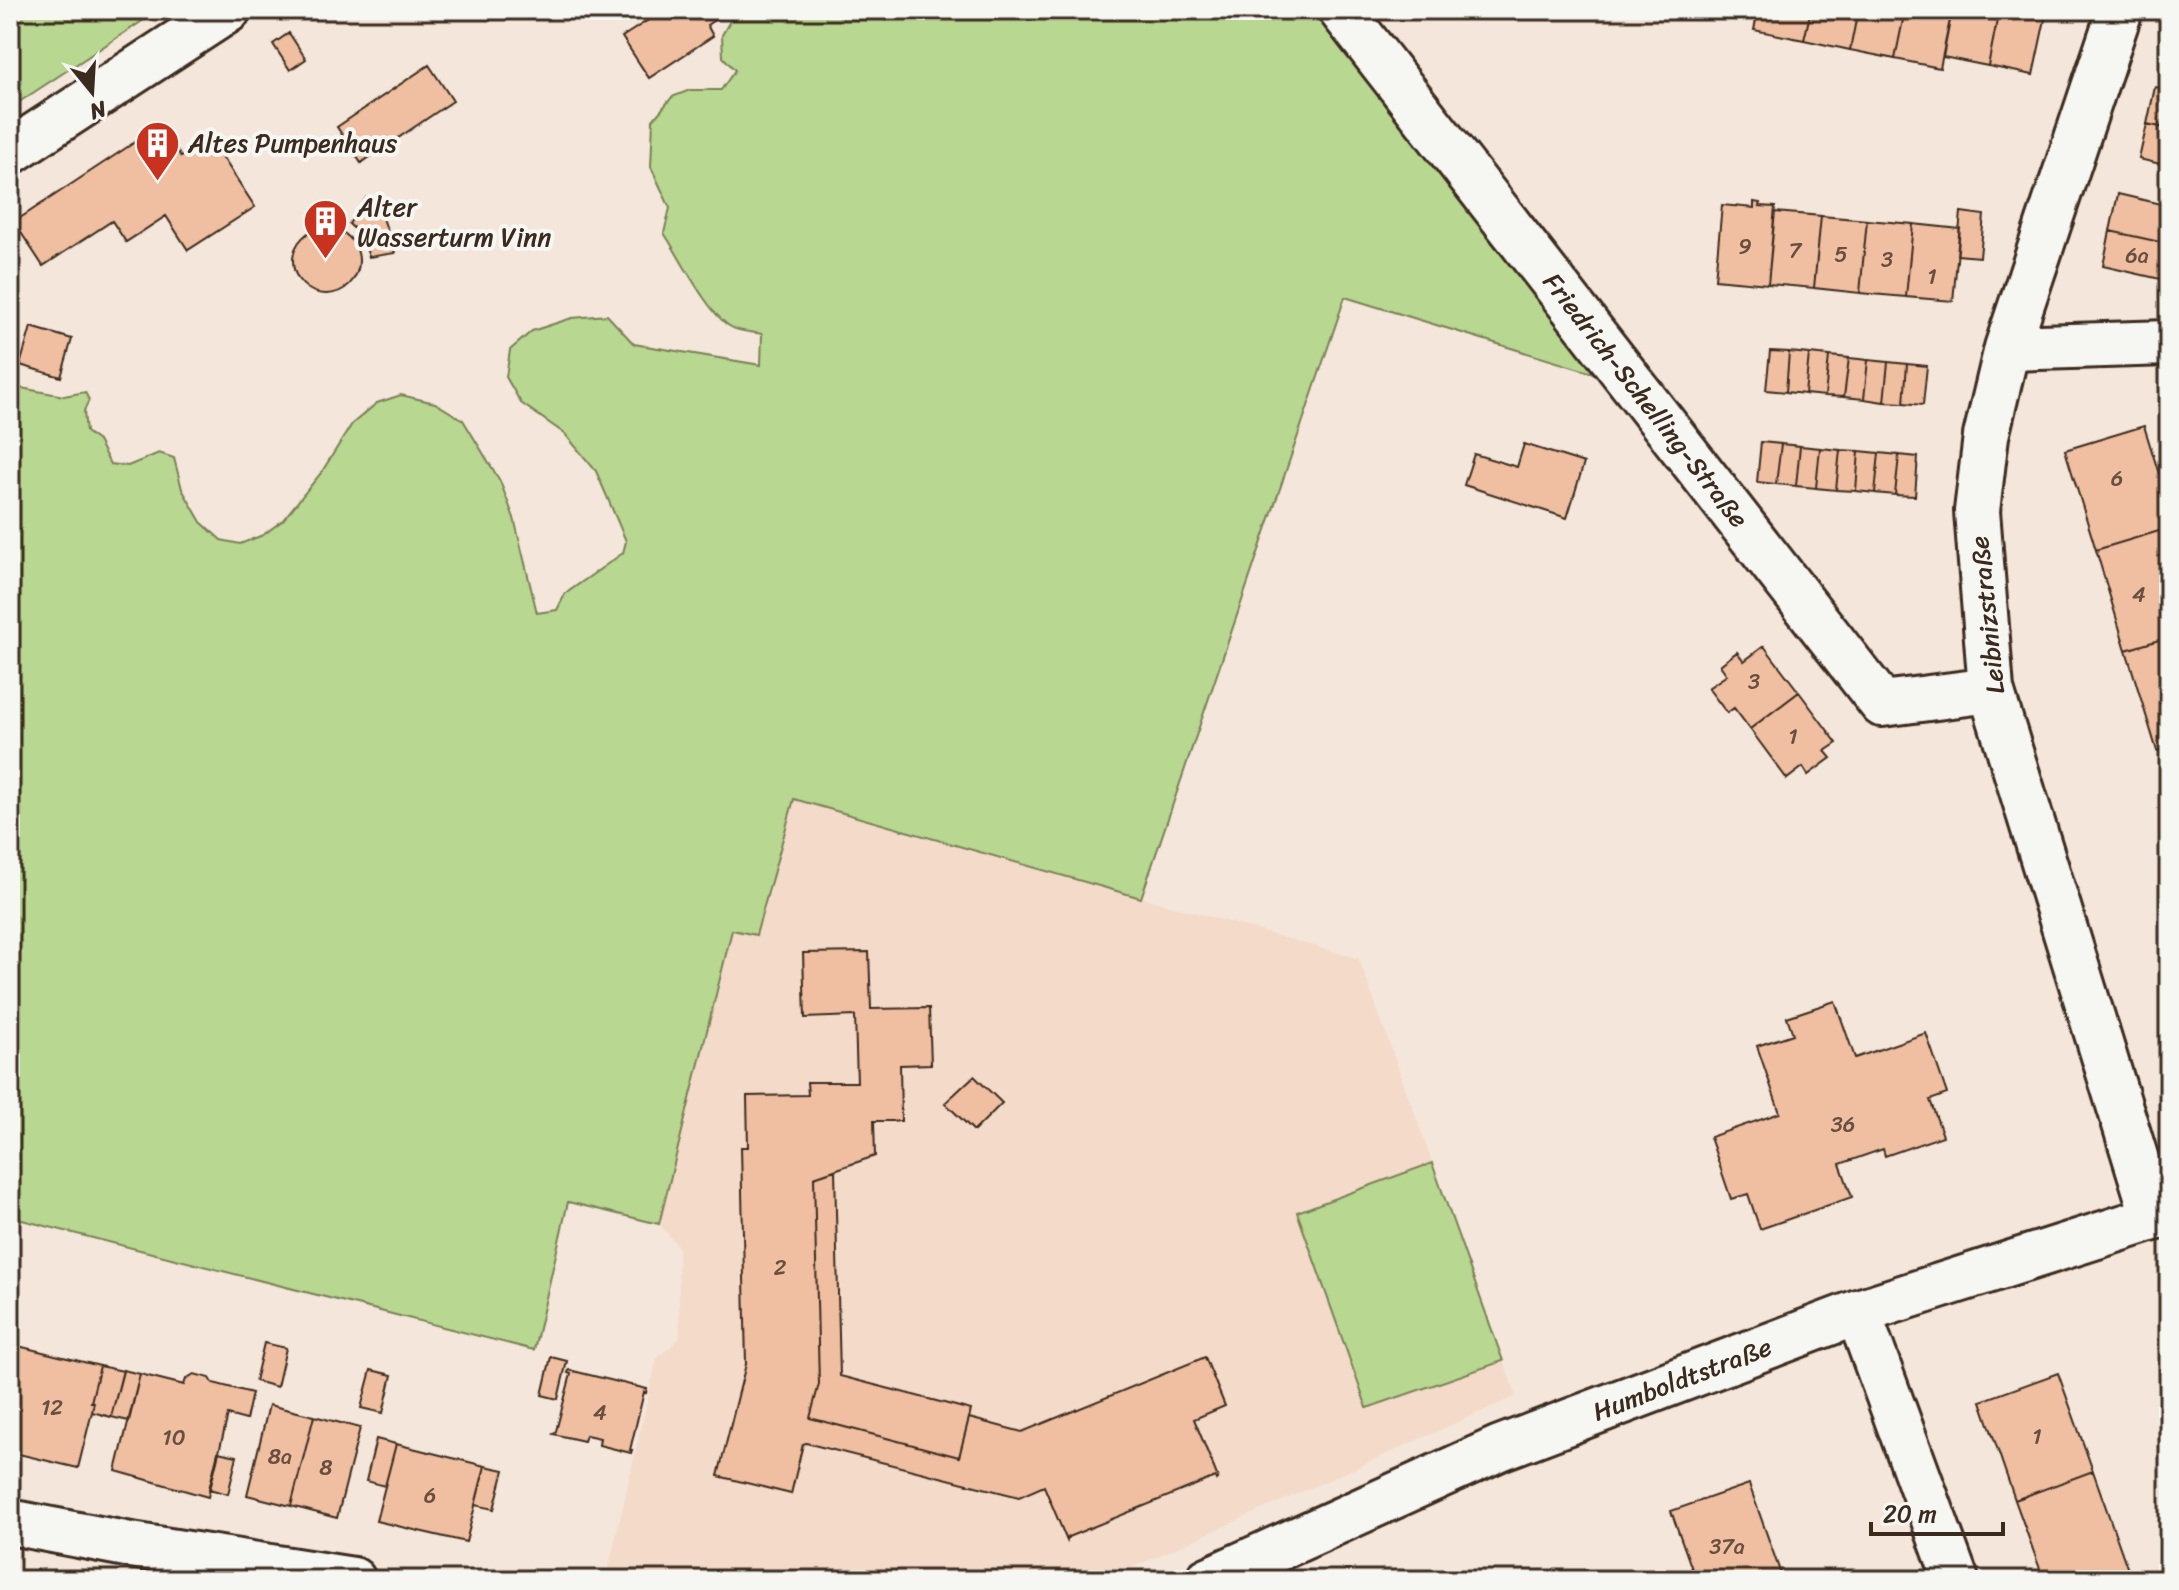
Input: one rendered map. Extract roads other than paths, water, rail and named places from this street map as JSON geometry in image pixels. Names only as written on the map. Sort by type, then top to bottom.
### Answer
[{"type":"street","points":[[10,152],[228,10]]},
{"type":"street","name":"Friedrich-Schelling-Straße","points":[[1341,10],[1882,704],[1991,690]]},
{"type":"street","name":"Leibnizstraße","points":[[2120,10],[2007,348],[1986,436],[1977,511],[1991,690],[2161,1215]]},
{"type":"street","points":[[2007,348],[2169,343]]},
{"type":"street","name":"Humboldtstraße","points":[[1208,1580],[1500,1448],[1858,1312],[2161,1215]]},
{"type":"street","points":[[1858,1312],[1956,1580]]},
{"type":"street","points":[[10,1522],[131,1545],[353,1580]]},
{"type":"place","name":"Altes Pumpenhaus","points":[[157,182]]},
{"type":"place","name":"Alter Wasserturm Vinn","points":[[326,261]]}]
